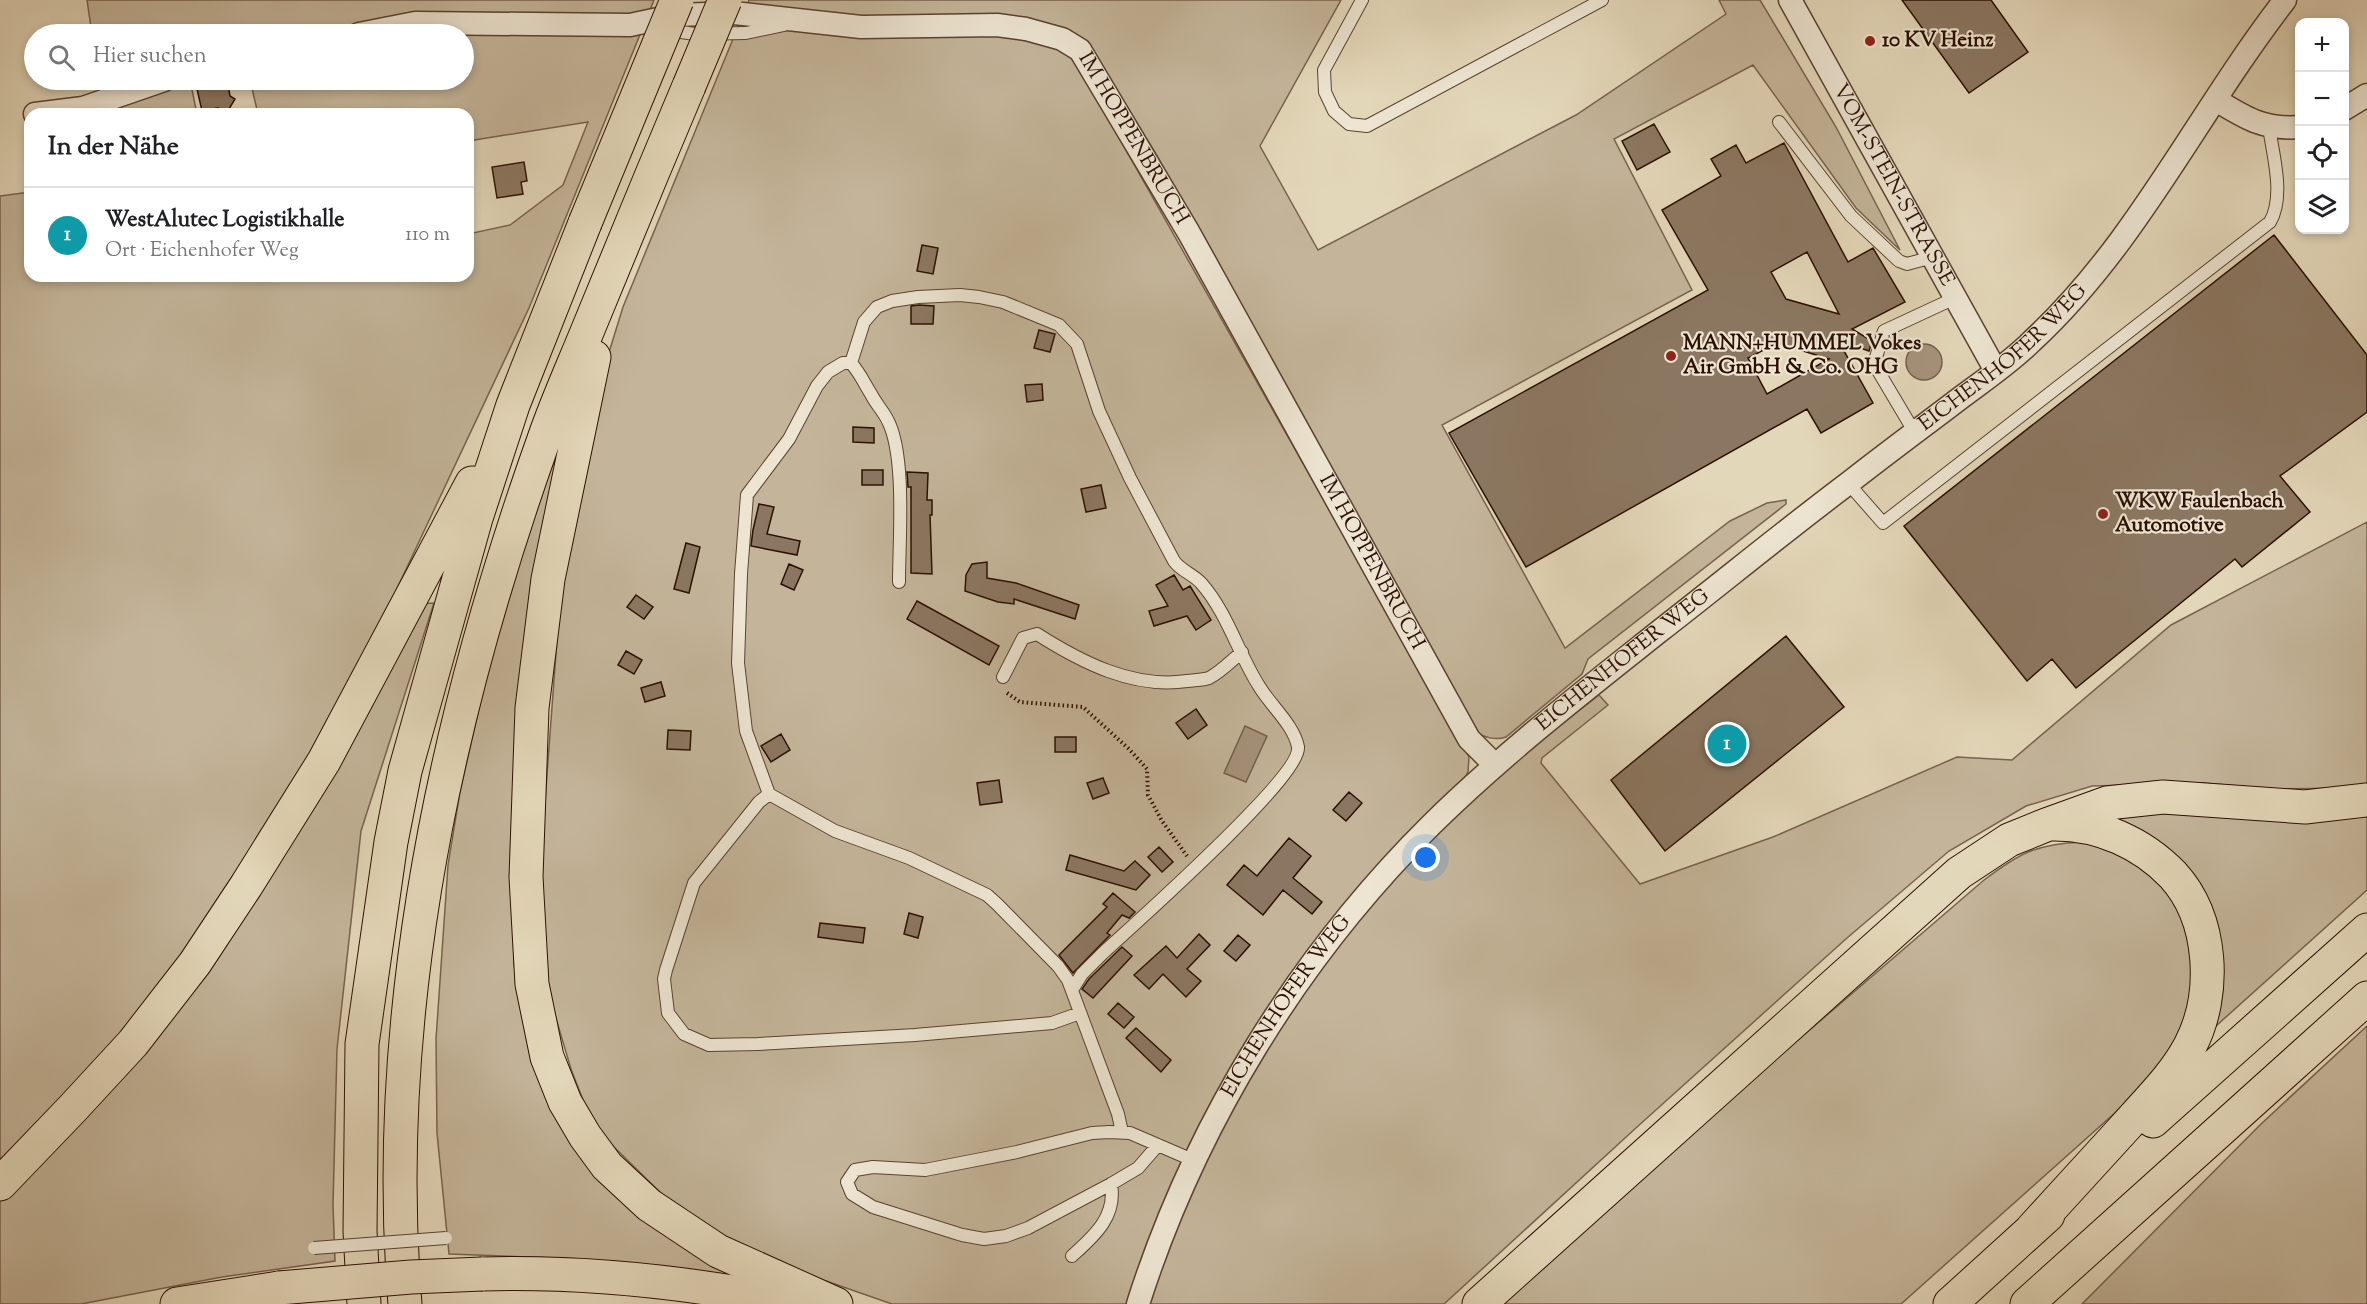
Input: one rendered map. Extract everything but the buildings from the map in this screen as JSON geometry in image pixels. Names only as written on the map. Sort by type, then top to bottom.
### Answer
[{"type":"highway","points":[[364,1304],[361,1241],[362,1044],[391,842],[405,771],[476,518],[513,405],[677,0]]},
{"type":"highway","points":[[405,1304],[401,1228],[402,1109],[412,976],[432,843],[447,768],[495,583],[544,437],[725,0]]},
{"type":"highway","points":[[625,238],[589,378],[548,579],[532,708],[526,877],[532,984],[546,1057],[565,1102],[585,1136],[607,1166],[649,1204],[718,1251],[836,1304]]},
{"type":"highway","points":[[0,1184],[133,1043],[195,963],[246,886],[324,761],[513,405]]},
{"type":"highway","points":[[1479,1304],[1959,873],[2009,840],[2107,803],[2163,798],[2306,807],[2367,800]]},
{"type":"highway","points":[[2032,1229],[2161,1087],[2190,1046],[2207,985],[2206,942],[2188,896],[2166,868],[2137,846],[2102,831],[2084,826],[2046,825]]},
{"type":"highway","points":[[1950,1304],[2367,930]]},
{"type":"highway","points":[[2027,1304],[2367,998]]},
{"type":"highway","points":[[2061,1304],[2083,1282],[2154,1189]]},
{"type":"highway","points":[[356,1304],[361,1241]]},
{"type":"highway","points":[[177,1304],[279,1288],[411,1277],[548,1274],[699,1286],[799,1304]]},
{"type":"street","name":"VOM-STEIN-STRASSE","points":[[1790,0],[1996,371]]},
{"type":"street","name":"EICHENHOFER WEG","points":[[1138,1304],[1156,1247],[1225,1099],[1296,983],[1372,888],[1430,826],[1495,765],[1606,673],[2030,344],[2072,302],[2129,231],[2259,34],[2285,0]]},
{"type":"street","name":"IM HOPPENBRUCH","points":[[410,24],[630,25],[677,15],[734,13],[861,27],[997,25],[1026,28],[1062,39],[1080,50],[1189,233],[1469,739],[1495,765]]},
{"type":"street","points":[[83,108],[136,90]]},
{"type":"street","points":[[2349,106],[2367,95]]},
{"type":"street","points":[[2216,100],[2250,121],[2269,127],[2295,127]]},
{"type":"lane","points":[[1362,0],[1324,70],[1325,92],[1334,111],[1349,124],[1367,126],[1602,0]]},
{"type":"lane","points":[[1779,122],[1851,216],[1899,261],[1907,264],[1933,257]]},
{"type":"lane","points":[[1848,483],[1883,524],[2270,222],[2276,212],[2276,201],[2269,127]]},
{"type":"lane","points":[[851,363],[864,322],[877,307],[892,301],[960,295],[979,297],[1003,302],[1059,325],[1077,344],[1099,411],[1130,478],[1173,561],[1180,570],[1201,582],[1230,627],[1258,686],[1284,721],[1298,749],[1296,759],[1264,800],[1089,967],[1072,990]]},
{"type":"lane","points":[[1915,433],[1874,364],[1884,331],[1955,298]]},
{"type":"lane","points":[[899,582],[899,479],[896,446],[888,421],[859,371],[851,363],[843,363],[828,372],[789,439],[747,495],[738,663],[746,731],[769,794],[835,831],[909,858],[987,895],[1058,966],[1072,990],[1118,1114],[1122,1132]]},
{"type":"lane","points":[[1003,676],[1023,638],[1036,634],[1062,651],[1109,672],[1156,682],[1172,683],[1209,678],[1242,652]]},
{"type":"lane","points":[[769,794],[759,802],[694,883],[664,979],[668,1013],[684,1034],[709,1045],[851,1039],[1052,1023],[1080,1013]]},
{"type":"lane","points":[[1158,1145],[1138,1168],[1111,1184],[1028,1228],[1006,1236],[984,1239],[962,1235],[873,1206],[852,1194],[848,1182],[855,1170],[873,1167],[925,1170],[1017,1152],[1092,1133],[1122,1132],[1158,1145],[1195,1161]]},
{"type":"lane","points":[[1072,1256],[1098,1233],[1105,1222],[1113,1195],[1111,1184]]},
{"type":"lane","points":[[314,1248],[446,1238]]},
{"type":"path","points":[[1007,693],[1020,702],[1083,707],[1129,749],[1147,769],[1148,795],[1162,821],[1195,866]]},
{"type":"shaded area","points":[[87,0],[654,0],[529,308],[353,682],[185,964],[0,1168],[0,196],[24,193],[24,282],[474,282],[474,233],[510,225],[563,185],[588,122],[474,140],[474,108],[257,108],[252,90],[474,90],[474,24],[91,24]]},
{"type":"shaded area","points":[[749,0],[1341,0],[1260,146],[1318,250],[1576,115],[1726,14],[1719,0],[1760,0],[1836,127],[1900,250],[1856,208],[1753,65],[1614,139],[1692,290],[1442,425],[1565,648],[1730,521],[1767,503],[1786,500],[1786,504],[1588,659],[1582,674],[1506,737],[1490,738],[1474,732],[1156,154],[1108,76],[1075,60],[1469,757],[1468,772],[1463,781],[1324,934],[1128,1304],[892,1304],[806,1274],[723,1236],[661,1193],[614,1147],[590,1118],[571,1069],[547,988],[540,869],[563,559],[589,417],[623,307]]},
{"type":"shaded area","points":[[99,90],[192,90],[196,108],[101,108]]},
{"type":"shaded area","points":[[1924,344],[1936,350],[1942,362],[1936,374],[1924,380],[1912,374],[1906,362],[1912,350]]},
{"type":"shaded area","points":[[572,402],[513,792],[514,965],[538,1079],[600,1165],[766,1282],[583,1259],[449,1254],[437,1133],[436,1039],[448,865],[460,792],[509,576]]},
{"type":"shaded area","points":[[2367,522],[2367,784],[2353,788],[2273,789],[2204,783],[2092,786],[2026,806],[1949,851],[1847,938],[1444,1304],[1148,1304],[1173,1233],[1233,1104],[1305,988],[1379,894],[1441,828],[1525,752],[1599,695],[1608,705],[1542,758],[1541,763],[1640,884],[1773,837],[1957,757],[2012,760],[2171,625]]},
{"type":"shaded area","points":[[434,603],[361,831],[337,1049],[333,1205],[335,1261],[222,1277],[81,1304],[0,1304],[0,1199],[48,1155],[418,604]]},
{"type":"shaded area","points":[[1245,726],[1267,736],[1246,782],[1224,773]]},
{"type":"shaded area","points":[[2367,812],[2367,890],[2206,1035],[2219,959],[2128,829],[2110,814]]},
{"type":"shaded area","points":[[2080,842],[2111,847],[2159,877],[2186,916],[2195,969],[2187,1016],[2171,1050],[2126,1103],[1901,1304],[1502,1304],[1784,1052],[1984,880],[2028,852],[2051,845]]},
{"type":"shaded area","points":[[2367,1026],[2367,1304],[2082,1304],[2261,1124]]},
{"type":"place","name":"10 KV Heinz","points":[[1870,41]]},
{"type":"place","name":"MANN+HUMMEL Vokes Air GmbH & Co. OHG","points":[[1671,356]]},
{"type":"place","name":"WKW Faulenbach Automotive","points":[[2103,514]]},
{"type":"place","name":"WestAlutec Logistikhalle","points":[[1727,744]]}]
